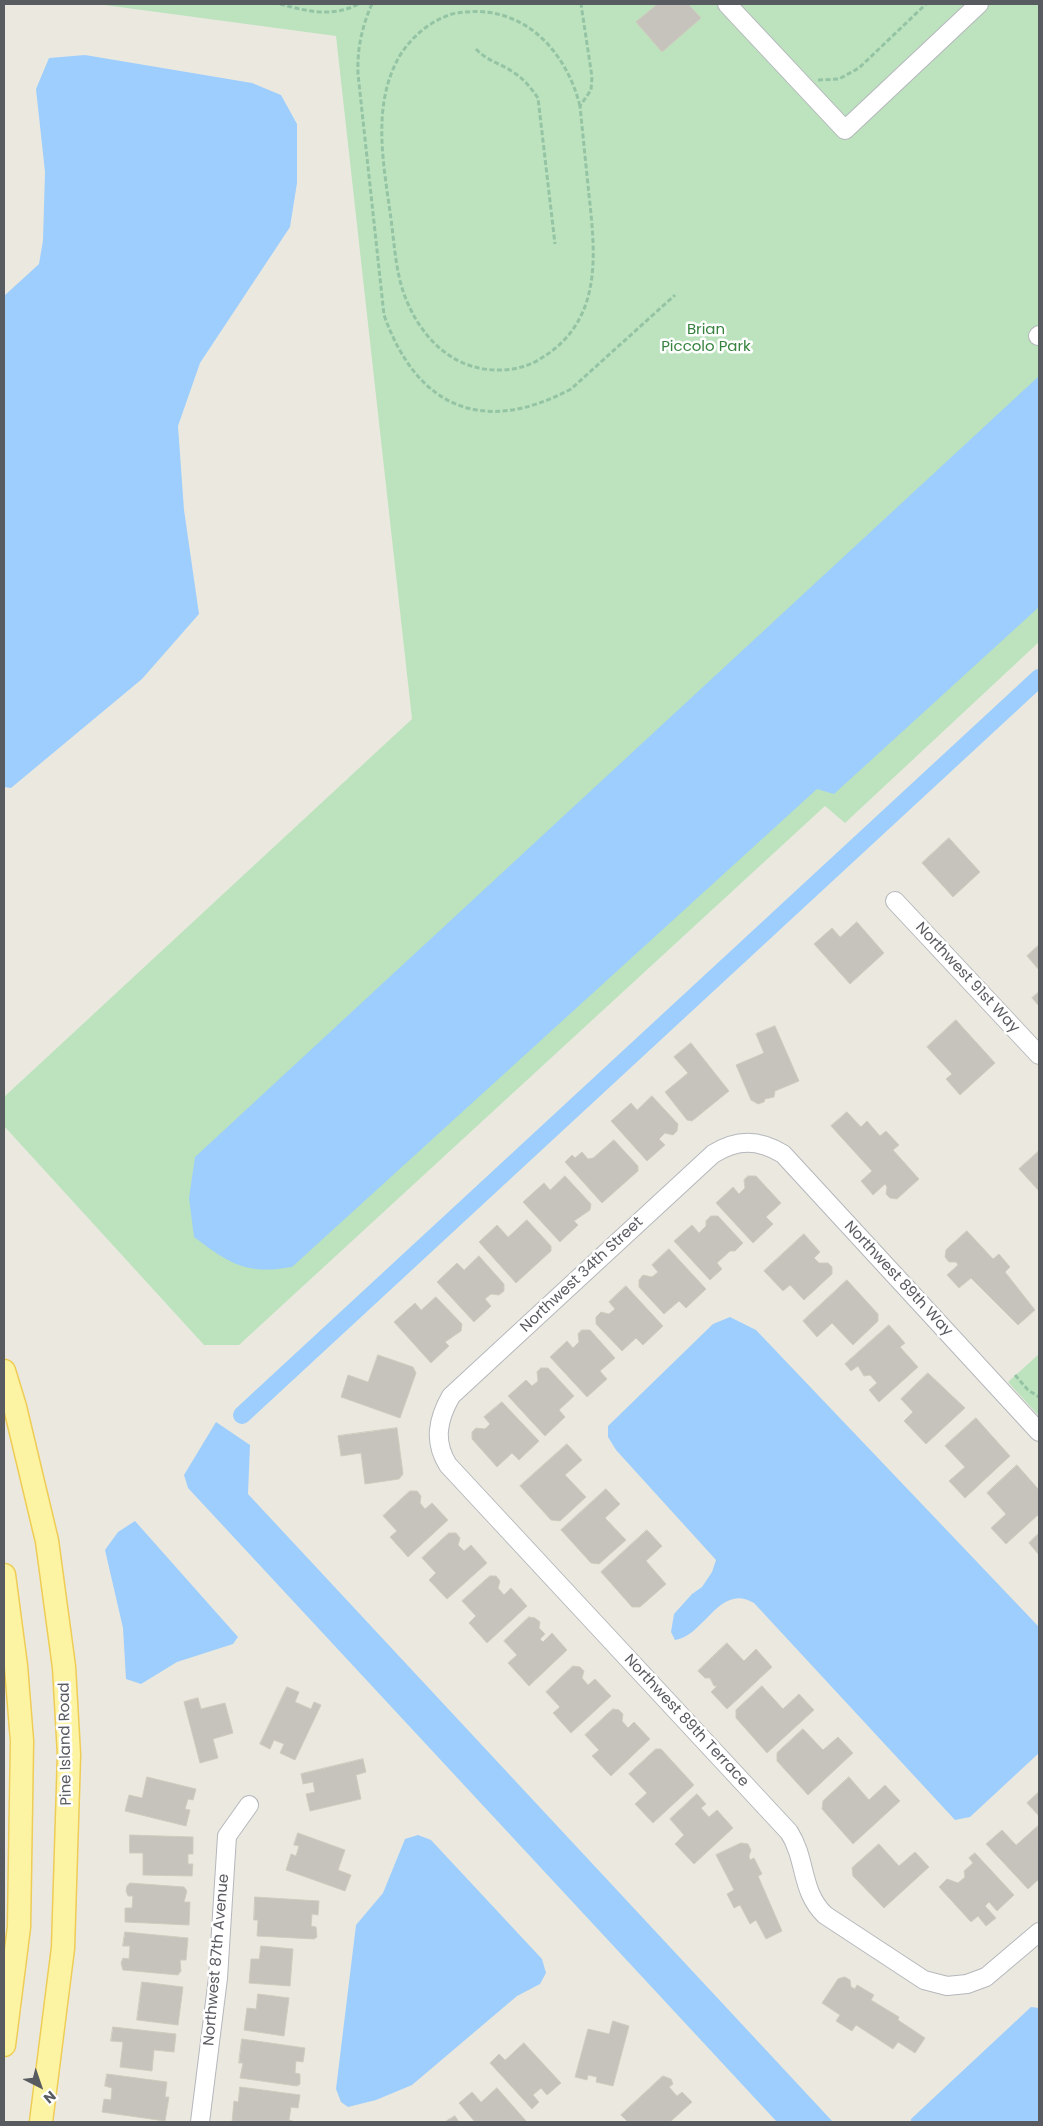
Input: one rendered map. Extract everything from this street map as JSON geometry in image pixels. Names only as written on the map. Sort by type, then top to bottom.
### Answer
[{"type":"main road","name":"Pine Island Road","points":[[4,1371],[15,1407],[47,1541],[64,1667],[69,1755],[63,1948],[41,2122]]},
{"type":"main road","points":[[4,1575],[16,1666],[22,1741],[19,1927],[4,2045]]},
{"type":"street","points":[[727,4],[845,130],[979,4]]},
{"type":"street","name":"Northwest 91st Way","points":[[895,901],[1039,1055]]},
{"type":"street","name":"Northwest 34th Street","points":[[438,1431],[440,1418],[451,1396],[713,1154],[725,1146],[748,1141]]},
{"type":"street","name":"Northwest 89th Way","points":[[748,1141],[763,1144],[783,1154],[1039,1432]]},
{"type":"street","name":"Northwest 89th Terrace","points":[[438,1431],[439,1441],[448,1465],[789,1832],[801,1858],[806,1888],[817,1908],[877,1951],[924,1980],[947,1986],[968,1984],[986,1977],[1039,1932]]},
{"type":"street","name":"Northwest 87th Avenue","points":[[200,2122],[218,1978],[227,1836],[249,1805]]},
{"type":"path","points":[[280,4],[303,10],[329,13],[358,4]]},
{"type":"path","points":[[372,4],[362,30],[358,55],[358,74],[384,315],[395,343],[418,377],[436,394],[456,406],[476,412],[505,411],[551,400],[572,389],[675,295]]},
{"type":"path","points":[[580,4],[592,77],[591,90],[580,106],[595,258],[593,278],[583,311],[562,343],[536,362],[508,370],[493,370],[464,364],[450,356],[427,336],[409,307],[399,279],[382,148],[383,108],[394,69],[406,47],[434,22],[463,11],[491,9],[517,17],[538,31],[548,41],[564,64],[580,106]]},
{"type":"path","points":[[814,82],[822,79],[839,79],[859,68],[926,4]]},
{"type":"path","points":[[476,48],[484,58],[513,72],[527,82],[538,98],[555,244]]},
{"type":"path","points":[[1015,1375],[1028,1390],[1039,1397]]},
{"type":"green space","name":"Brian Piccolo Park","points":[[97,4],[1039,4],[1039,642],[845,823],[825,806],[239,1345],[204,1345],[4,1126],[4,1097],[412,719],[336,36]]},
{"type":"green space","points":[[1039,1354],[1039,1416],[1008,1382]]},
{"type":"water","points":[[85,55],[252,83],[281,95],[297,124],[297,183],[290,227],[200,363],[178,426],[184,510],[199,614],[142,679],[11,788],[4,787],[4,296],[39,264],[43,240],[45,172],[36,89],[49,58]]},
{"type":"water","points":[[1039,376],[1039,607],[834,794],[817,789],[292,1267],[262,1269],[239,1265],[218,1254],[194,1237],[189,1198],[195,1157]]},
{"type":"water","points":[[730,1317],[756,1330],[1039,1627],[1039,1753],[970,1817],[955,1820],[754,1603],[742,1598],[731,1599],[722,1604],[695,1630],[685,1636],[675,1640],[671,1632],[674,1614],[692,1594],[702,1587],[712,1572],[716,1560],[616,1450],[608,1437],[608,1426],[713,1324]]},
{"type":"water","points":[[216,1422],[250,1445],[248,1494],[833,2122],[777,2122],[188,1488],[184,1475]]},
{"type":"water","points":[[135,1521],[238,1637],[233,1644],[177,1662],[141,1684],[126,1679],[123,1628],[105,1550],[118,1532]]},
{"type":"water","points":[[418,1835],[431,1840],[542,1959],[546,1973],[540,1984],[517,1996],[412,2085],[376,2100],[348,2107],[341,2102],[336,2089],[356,1925],[383,1893],[405,1839]]},
{"type":"water","points":[[1031,2007],[1039,2008],[1039,2122],[911,2122],[911,2119]]},
{"type":"building","points":[[658,4],[688,4],[701,18],[662,52],[636,22]]},
{"type":"building","points":[[949,838],[980,872],[953,897],[922,863]]},
{"type":"building","points":[[857,922],[884,953],[850,984],[814,944],[832,928],[840,937]]},
{"type":"building","points":[[1039,945],[1039,970],[1027,956]]},
{"type":"building","points":[[1039,992],[1039,1006],[1032,998]]},
{"type":"building","points":[[956,1020],[995,1063],[960,1095],[946,1079],[952,1074],[927,1047]]},
{"type":"building","points":[[775,1026],[799,1081],[775,1091],[774,1097],[765,1099],[764,1102],[758,1104],[751,1100],[736,1065],[764,1053],[756,1034]]},
{"type":"building","points":[[691,1043],[729,1091],[692,1121],[687,1120],[665,1092],[688,1073],[674,1057]]},
{"type":"building","points":[[652,1096],[678,1124],[677,1131],[673,1135],[665,1133],[659,1139],[665,1145],[647,1161],[611,1121],[631,1103],[637,1110]]},
{"type":"building","points":[[847,1112],[861,1127],[867,1121],[880,1136],[886,1131],[899,1145],[893,1150],[919,1179],[897,1199],[890,1198],[886,1194],[887,1187],[885,1184],[873,1195],[861,1181],[872,1171],[831,1126]]},
{"type":"building","points":[[614,1140],[638,1166],[638,1171],[602,1203],[565,1162],[572,1155],[575,1158],[582,1152],[588,1159],[593,1158]]},
{"type":"building","points":[[1039,1151],[1039,1191],[1019,1169]]},
{"type":"building","points":[[565,1176],[591,1204],[590,1210],[574,1221],[578,1225],[560,1242],[523,1202],[544,1183],[550,1190]]},
{"type":"building","points":[[748,1176],[756,1176],[781,1203],[766,1217],[773,1224],[753,1243],[716,1203],[733,1187],[739,1194],[745,1188],[744,1180]]},
{"type":"building","points":[[711,1216],[718,1216],[743,1243],[735,1251],[730,1251],[717,1263],[722,1269],[710,1280],[674,1241],[692,1225],[699,1233],[706,1226],[706,1221]]},
{"type":"building","points":[[527,1220],[551,1246],[551,1251],[516,1283],[479,1242],[497,1225],[508,1237]]},
{"type":"building","points":[[967,1231],[993,1259],[999,1254],[1010,1267],[1005,1272],[1035,1310],[1018,1325],[971,1278],[959,1288],[947,1275],[958,1265],[956,1262],[949,1262],[945,1257],[946,1250]]},
{"type":"building","points":[[804,1234],[820,1252],[814,1258],[819,1263],[828,1263],[832,1267],[832,1274],[804,1300],[790,1285],[783,1291],[764,1271]]},
{"type":"building","points":[[669,1249],[706,1289],[686,1308],[679,1301],[664,1314],[639,1287],[639,1280],[643,1275],[652,1277],[658,1272],[652,1265]]},
{"type":"building","points":[[479,1256],[504,1284],[504,1291],[499,1295],[491,1294],[485,1299],[491,1306],[474,1322],[437,1282],[457,1263],[464,1270]]},
{"type":"building","points":[[847,1280],[878,1314],[878,1321],[853,1345],[832,1323],[817,1337],[803,1321]]},
{"type":"building","points":[[626,1286],[663,1326],[643,1345],[636,1338],[622,1351],[596,1324],[596,1317],[601,1312],[609,1314],[615,1309],[609,1302]]},
{"type":"building","points":[[436,1297],[462,1324],[461,1331],[445,1342],[449,1346],[431,1363],[394,1322],[415,1303],[421,1310]]},
{"type":"building","points":[[889,1325],[905,1343],[900,1347],[918,1367],[879,1402],[869,1390],[877,1383],[870,1375],[864,1376],[858,1366],[851,1371],[845,1364]]},
{"type":"building","points":[[582,1330],[590,1330],[615,1358],[600,1371],[607,1379],[587,1397],[550,1357],[567,1341],[573,1348],[579,1342],[578,1334]]},
{"type":"building","points":[[378,1355],[413,1367],[416,1373],[400,1418],[341,1397],[348,1375],[368,1382]]},
{"type":"building","points":[[541,1368],[548,1368],[574,1396],[559,1410],[565,1417],[545,1436],[508,1396],[526,1380],[532,1386],[538,1381],[537,1372]]},
{"type":"building","points":[[928,1373],[965,1408],[926,1444],[904,1421],[913,1412],[901,1399]]},
{"type":"building","points":[[502,1402],[539,1441],[519,1460],[512,1453],[497,1467],[472,1439],[472,1432],[476,1428],[485,1429],[490,1424],[484,1417]]},
{"type":"building","points":[[976,1418],[1010,1456],[965,1498],[949,1481],[965,1467],[945,1446]]},
{"type":"building","points":[[397,1428],[403,1474],[399,1479],[365,1484],[361,1453],[341,1456],[338,1436]]},
{"type":"building","points":[[567,1444],[582,1460],[565,1475],[586,1497],[560,1521],[551,1520],[520,1486]]},
{"type":"building","points":[[1017,1465],[1039,1490],[1039,1514],[1006,1544],[991,1528],[1006,1514],[987,1493]]},
{"type":"building","points":[[606,1489],[620,1504],[605,1518],[626,1540],[599,1564],[591,1563],[561,1530]]},
{"type":"building","points":[[410,1491],[417,1491],[421,1496],[420,1503],[425,1509],[432,1503],[448,1520],[408,1557],[390,1537],[397,1531],[383,1516]]},
{"type":"building","points":[[647,1530],[662,1546],[646,1561],[666,1584],[640,1607],[632,1607],[601,1572]]},
{"type":"building","points":[[449,1533],[456,1533],[460,1538],[458,1545],[464,1551],[471,1545],[487,1563],[447,1599],[429,1580],[436,1573],[422,1558]]},
{"type":"building","points":[[1039,1533],[1039,1555],[1029,1543]]},
{"type":"building","points":[[490,1576],[496,1576],[500,1581],[498,1588],[504,1595],[511,1588],[527,1606],[487,1643],[469,1623],[476,1616],[462,1601]]},
{"type":"building","points":[[529,1617],[535,1618],[540,1622],[539,1628],[545,1634],[540,1639],[543,1642],[552,1633],[567,1650],[529,1686],[508,1663],[517,1655],[504,1641]]},
{"type":"building","points":[[727,1643],[744,1661],[756,1649],[772,1667],[727,1709],[711,1692],[717,1686],[714,1686],[710,1678],[705,1678],[698,1671]]},
{"type":"building","points":[[573,1666],[580,1667],[584,1671],[582,1678],[588,1685],[595,1679],[611,1696],[571,1733],[553,1713],[560,1707],[546,1692]]},
{"type":"building","points":[[762,1686],[783,1709],[799,1694],[814,1710],[767,1753],[736,1718],[736,1710]]},
{"type":"building","points":[[287,1687],[299,1692],[295,1702],[311,1709],[314,1702],[321,1705],[295,1760],[280,1753],[284,1744],[274,1740],[270,1749],[260,1744]]},
{"type":"building","points":[[198,1698],[201,1709],[225,1703],[233,1733],[213,1739],[218,1758],[200,1763],[184,1702]]},
{"type":"building","points":[[613,1709],[619,1710],[623,1714],[622,1721],[628,1728],[634,1722],[650,1739],[611,1776],[592,1756],[599,1750],[585,1735]]},
{"type":"building","points":[[803,1729],[823,1750],[838,1737],[853,1753],[808,1795],[777,1761],[777,1753]]},
{"type":"building","points":[[656,1749],[661,1749],[694,1785],[653,1823],[635,1804],[647,1793],[629,1774]]},
{"type":"building","points":[[363,1759],[366,1772],[356,1775],[361,1799],[310,1811],[306,1794],[315,1792],[313,1782],[303,1784],[301,1774]]},
{"type":"building","points":[[147,1777],[196,1789],[193,1800],[188,1799],[185,1809],[190,1810],[186,1826],[125,1811],[129,1795],[142,1798]]},
{"type":"building","points":[[849,1777],[869,1800],[885,1785],[900,1801],[853,1844],[822,1809],[823,1801]]},
{"type":"building","points":[[1039,1792],[1039,1816],[1027,1803]]},
{"type":"building","points":[[697,1794],[706,1804],[701,1808],[709,1817],[717,1810],[733,1828],[694,1864],[675,1844],[684,1835],[670,1819]]},
{"type":"building","points":[[1038,1826],[1039,1879],[1028,1889],[986,1844],[1002,1830],[1016,1845]]},
{"type":"building","points":[[298,1833],[345,1850],[338,1870],[351,1875],[345,1891],[286,1870],[291,1854],[296,1856],[299,1846],[294,1845]]},
{"type":"building","points":[[130,1835],[193,1837],[193,1854],[188,1854],[188,1864],[193,1864],[192,1876],[143,1875],[143,1853],[130,1853]]},
{"type":"building","points":[[741,1843],[748,1844],[751,1850],[750,1860],[754,1858],[762,1874],[758,1876],[782,1931],[766,1939],[756,1920],[750,1924],[740,1905],[734,1908],[727,1894],[734,1890],[716,1855]]},
{"type":"building","points":[[879,1844],[899,1866],[915,1852],[929,1867],[884,1908],[853,1876],[852,1868]]},
{"type":"building","points":[[975,1853],[1014,1895],[997,1911],[989,1902],[985,1906],[996,1918],[986,1926],[978,1916],[971,1922],[939,1887],[947,1879],[958,1883],[965,1877],[964,1871],[973,1863],[969,1858]]},
{"type":"building","points":[[130,1883],[184,1887],[187,1891],[184,1902],[190,1902],[189,1925],[125,1922],[125,1908],[132,1908],[133,1896],[128,1896],[126,1891]]},
{"type":"building","points":[[255,1897],[319,1901],[318,1915],[312,1914],[311,1926],[316,1927],[317,1937],[314,1939],[257,1936],[258,1920],[254,1920]]},
{"type":"building","points":[[125,1932],[188,1938],[186,1960],[180,1960],[181,1971],[178,1975],[123,1970],[121,1963],[123,1958],[129,1959],[130,1946],[123,1946]]},
{"type":"building","points":[[261,1946],[293,1949],[290,1986],[249,1983],[251,1959],[259,1959]]},
{"type":"building","points":[[845,1977],[850,1980],[851,1987],[855,1989],[857,1985],[874,1995],[871,2000],[899,2017],[898,2020],[925,2038],[915,2053],[898,2042],[893,2049],[856,2025],[852,2031],[836,2021],[840,2015],[822,2003],[838,1979]]},
{"type":"building","points":[[142,1982],[183,1987],[178,2025],[137,2020]]},
{"type":"building","points":[[258,1994],[289,1998],[284,2036],[244,2030],[247,2008],[256,2009]]},
{"type":"building","points":[[613,2021],[629,2026],[613,2086],[596,2082],[597,2077],[588,2075],[587,2080],[575,2077],[588,2029],[609,2034]]},
{"type":"building","points":[[113,2027],[176,2034],[174,2052],[154,2050],[152,2071],[120,2067],[123,2042],[111,2041]]},
{"type":"building","points":[[242,2039],[305,2048],[303,2062],[296,2061],[295,2073],[300,2074],[300,2084],[297,2086],[240,2078],[243,2063],[239,2063]]},
{"type":"building","points":[[524,2043],[561,2083],[547,2095],[541,2088],[533,2095],[539,2102],[532,2109],[490,2063],[499,2054],[505,2060]]},
{"type":"building","points":[[107,2074],[167,2082],[165,2097],[169,2097],[165,2121],[102,2112],[104,2099],[111,2100],[112,2088],[105,2086]]},
{"type":"building","points":[[663,2076],[671,2079],[673,2084],[669,2087],[677,2096],[682,2092],[692,2102],[670,2122],[628,2122],[621,2115]]},
{"type":"building","points":[[240,2087],[300,2095],[298,2108],[291,2107],[289,2120],[295,2122],[232,2122],[234,2101],[238,2102]]},
{"type":"building","points":[[497,2088],[527,2122],[475,2122],[459,2103],[472,2092],[481,2102]]},
{"type":"building","points":[[455,2116],[459,2122],[445,2122]]},
{"type":"waterway","points":[[242,1415],[1039,678]]}]
